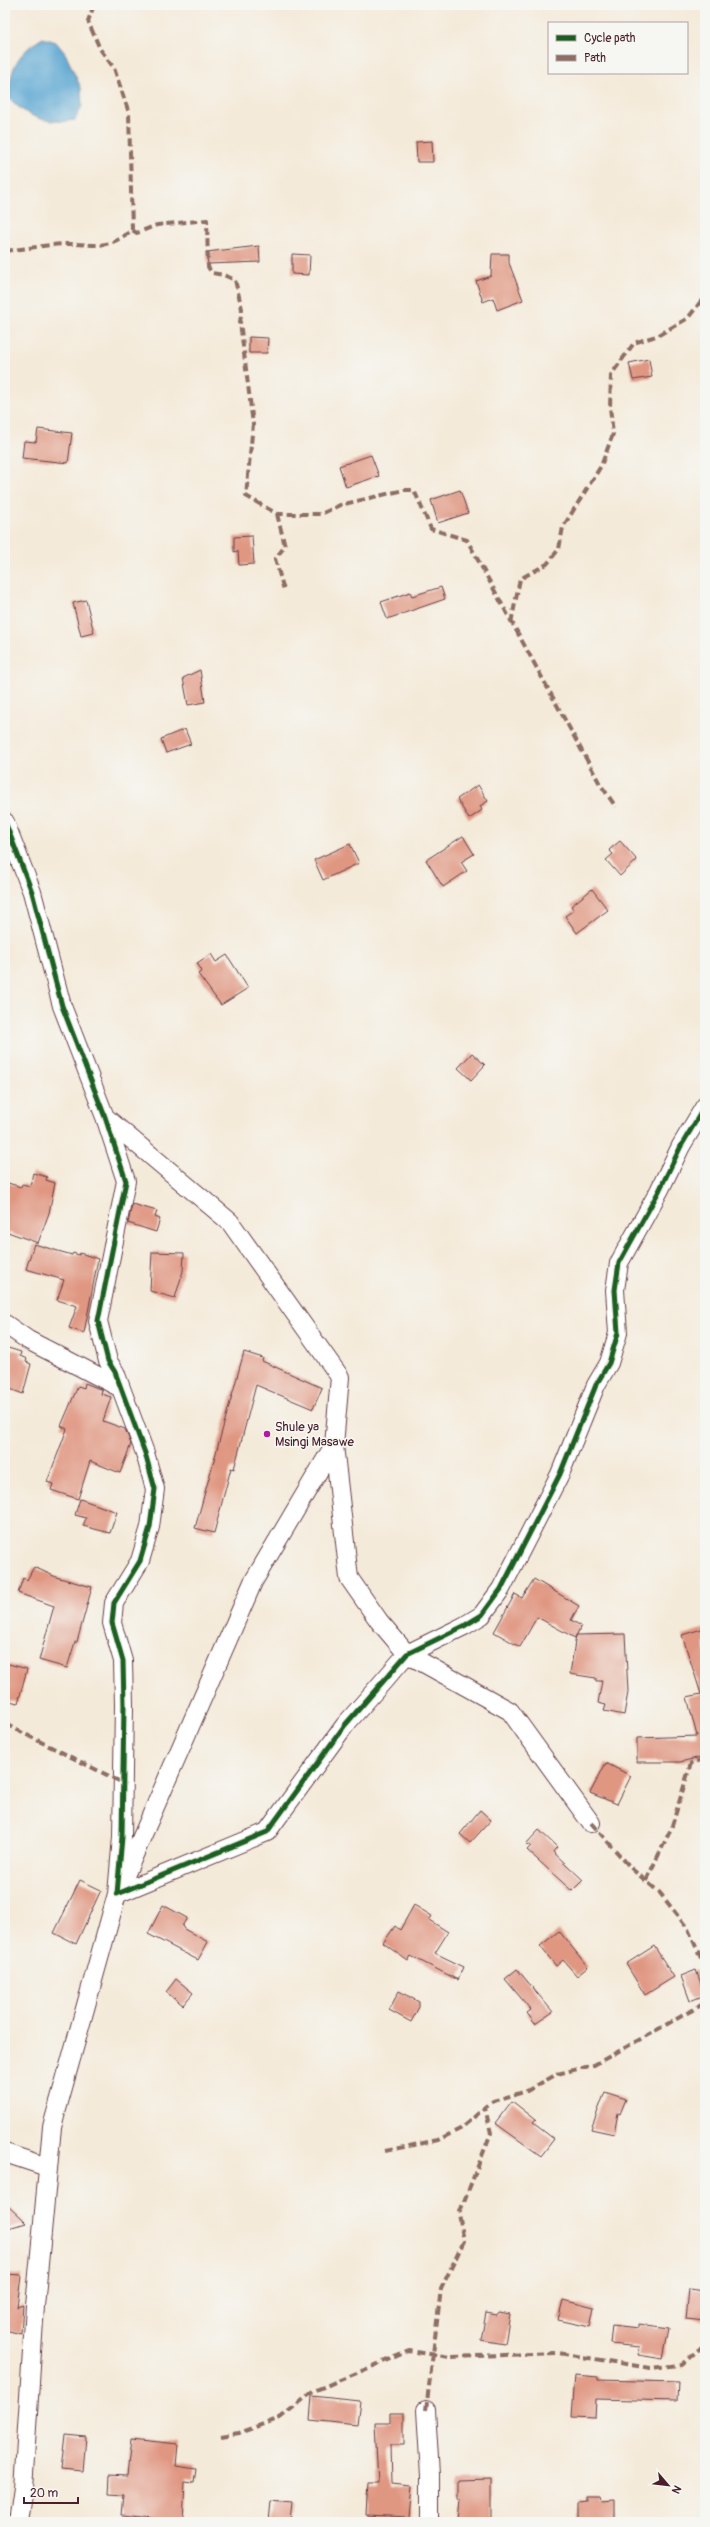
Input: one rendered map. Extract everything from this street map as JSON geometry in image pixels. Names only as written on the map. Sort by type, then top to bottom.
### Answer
[{"type":"street","points":[[5,822],[32,892],[62,1006],[105,1117],[126,1181],[98,1322],[108,1361],[121,1388],[145,1453],[155,1489],[150,1526],[140,1561],[114,1603],[112,1623],[123,1661],[124,1705],[122,1837],[117,1894]]},
{"type":"street","points":[[117,1894],[267,1832],[345,1725],[407,1654],[464,1626],[482,1615],[501,1589],[560,1474],[596,1385],[609,1363],[618,1333],[615,1290],[619,1263],[659,1191],[681,1146],[705,1106]]},
{"type":"street","points":[[105,1117],[230,1222],[340,1377],[334,1445],[349,1578],[407,1654],[510,1711],[591,1823]]},
{"type":"street","points":[[5,1324],[28,1340],[121,1388]]},
{"type":"street","points":[[18,2522],[23,2488],[35,2306],[52,2127],[117,1894],[253,1582],[334,1445]]},
{"type":"street","points":[[5,2153],[47,2167]]},
{"type":"street","points":[[426,2410],[430,2476],[430,2522]]},
{"type":"water","points":[[43,38],[56,42],[65,53],[81,88],[82,106],[75,120],[56,121],[39,118],[24,111],[9,98],[11,78],[17,62],[27,49]]},
{"type":"building","points":[[432,141],[433,162],[417,162],[416,142]]},
{"type":"building","points":[[259,246],[260,262],[208,264],[206,252]]},
{"type":"building","points":[[292,254],[310,255],[309,275],[292,274]]},
{"type":"building","points":[[492,254],[509,254],[509,263],[523,300],[497,310],[493,298],[483,302],[476,281],[491,276]]},
{"type":"building","points":[[249,337],[268,338],[267,353],[249,353]]},
{"type":"building","points":[[649,359],[652,377],[633,380],[629,363]]},
{"type":"building","points":[[38,429],[72,433],[68,463],[22,458],[24,441],[36,442]]},
{"type":"building","points":[[371,455],[379,476],[346,487],[339,466]]},
{"type":"building","points":[[460,490],[468,513],[438,523],[431,500]]},
{"type":"building","points":[[252,536],[254,564],[239,565],[238,551],[234,552],[234,537]]},
{"type":"building","points":[[441,587],[445,599],[387,619],[381,602],[410,592],[412,596]]},
{"type":"building","points":[[86,600],[94,633],[81,636],[73,603]]},
{"type":"building","points":[[200,670],[205,702],[188,705],[183,678]]},
{"type":"building","points":[[185,729],[191,744],[166,753],[161,739]]},
{"type":"building","points":[[478,785],[488,801],[480,806],[482,810],[469,819],[457,799]]},
{"type":"building","points":[[463,836],[474,854],[461,862],[467,871],[443,887],[426,860]]},
{"type":"building","points":[[620,841],[637,860],[620,876],[606,860],[613,854],[609,850]]},
{"type":"building","points":[[350,844],[359,863],[323,880],[314,860]]},
{"type":"building","points":[[592,889],[608,910],[577,933],[565,916],[574,910],[571,906]]},
{"type":"building","points":[[211,954],[216,962],[227,955],[248,988],[221,1005],[198,974],[202,971],[197,963]]},
{"type":"building","points":[[472,1053],[485,1065],[471,1080],[458,1068]]},
{"type":"building","points":[[33,1173],[47,1177],[46,1180],[55,1183],[49,1213],[38,1243],[5,1231],[5,1192],[8,1183],[21,1187],[22,1184],[30,1186]]},
{"type":"building","points":[[132,1204],[157,1211],[155,1217],[160,1219],[156,1232],[128,1223]]},
{"type":"building","points":[[34,1244],[72,1255],[73,1253],[79,1255],[80,1253],[98,1259],[84,1333],[69,1328],[77,1306],[57,1300],[64,1280],[26,1269]]},
{"type":"building","points":[[152,1252],[184,1253],[183,1271],[175,1298],[150,1291]]},
{"type":"building","points":[[5,1347],[21,1352],[20,1356],[27,1359],[26,1362],[31,1364],[23,1394],[5,1387]]},
{"type":"building","points":[[244,1352],[263,1358],[262,1361],[322,1388],[313,1409],[256,1385],[234,1469],[231,1468],[214,1533],[195,1528]]},
{"type":"building","points":[[85,1383],[102,1390],[101,1394],[111,1397],[103,1421],[125,1429],[131,1444],[120,1473],[90,1461],[78,1499],[51,1490],[53,1484],[47,1482],[67,1429],[61,1426],[78,1386],[84,1388]]},
{"type":"building","points":[[80,1499],[117,1512],[110,1533],[83,1526],[86,1518],[75,1515]]},
{"type":"building","points":[[34,1567],[56,1577],[92,1587],[77,1642],[75,1642],[67,1668],[39,1660],[54,1606],[18,1593],[23,1578],[27,1580]]},
{"type":"building","points":[[534,1579],[579,1606],[571,1620],[581,1626],[575,1638],[537,1617],[520,1647],[494,1632],[515,1594],[522,1598]]},
{"type":"building","points":[[705,1628],[705,1756],[680,1762],[637,1762],[637,1738],[697,1736],[687,1697],[701,1694],[682,1635]]},
{"type":"building","points":[[625,1634],[628,1692],[624,1715],[604,1711],[606,1705],[598,1703],[602,1681],[596,1681],[596,1678],[570,1674],[576,1635]]},
{"type":"building","points":[[5,1663],[27,1669],[18,1703],[5,1700]]},
{"type":"building","points":[[606,1763],[631,1776],[617,1804],[590,1793]]},
{"type":"building","points":[[480,1810],[491,1820],[470,1843],[460,1834]]},
{"type":"building","points":[[539,1830],[557,1847],[553,1852],[583,1880],[572,1891],[527,1850],[531,1846],[526,1844]]},
{"type":"building","points":[[80,1880],[101,1890],[76,1944],[54,1933]]},
{"type":"building","points":[[163,1905],[187,1918],[182,1926],[184,1929],[208,1942],[198,1960],[148,1934]]},
{"type":"building","points":[[414,1905],[432,1916],[429,1920],[448,1932],[435,1953],[464,1967],[458,1980],[411,1956],[408,1961],[383,1943],[395,1926],[400,1930]]},
{"type":"building","points":[[559,1931],[588,1967],[577,1976],[563,1960],[556,1966],[540,1946]]},
{"type":"building","points":[[654,1946],[674,1977],[645,1995],[626,1964]]},
{"type":"building","points":[[517,1969],[553,2012],[535,2024],[527,2013],[531,2010],[505,1979]]},
{"type":"building","points":[[696,1970],[705,1995],[690,2001],[681,1976]]},
{"type":"building","points":[[176,1979],[193,1993],[183,2005],[166,1992]]},
{"type":"building","points":[[399,1991],[419,2002],[419,2007],[411,2022],[389,2010]]},
{"type":"building","points":[[605,2092],[626,2099],[620,2114],[618,2113],[614,2134],[591,2129]]},
{"type":"building","points":[[512,2101],[536,2120],[533,2123],[554,2139],[541,2156],[495,2123]]},
{"type":"building","points":[[5,2203],[26,2223],[5,2229]]},
{"type":"building","points":[[5,2274],[21,2275],[17,2307],[23,2305],[21,2334],[5,2330]]},
{"type":"building","points":[[689,2289],[705,2291],[705,2321],[686,2319]]},
{"type":"building","points":[[563,2300],[594,2308],[590,2327],[558,2320]]},
{"type":"building","points":[[499,2312],[510,2314],[505,2344],[481,2340],[486,2313],[497,2315]]},
{"type":"building","points":[[638,2324],[669,2328],[663,2359],[638,2355],[640,2347],[610,2344],[612,2325],[638,2328]]},
{"type":"building","points":[[575,2375],[598,2377],[598,2380],[678,2382],[677,2401],[596,2399],[595,2418],[572,2417]]},
{"type":"building","points":[[312,2396],[360,2401],[357,2425],[310,2420]]},
{"type":"building","points":[[390,2413],[404,2413],[404,2445],[390,2445],[391,2484],[412,2486],[409,2517],[366,2515],[368,2483],[378,2483],[375,2423],[390,2423]]},
{"type":"building","points":[[65,2435],[86,2437],[83,2471],[61,2469]]},
{"type":"building","points":[[131,2439],[178,2444],[176,2466],[196,2469],[194,2483],[185,2482],[183,2522],[122,2516],[124,2495],[109,2494],[110,2475],[127,2476]]},
{"type":"building","points":[[491,2479],[491,2522],[459,2522],[461,2500],[458,2500],[458,2480]]},
{"type":"building","points":[[586,2496],[600,2496],[601,2500],[614,2499],[614,2522],[578,2522],[578,2501],[586,2500]]},
{"type":"building","points":[[271,2501],[292,2503],[290,2522],[269,2522]]},
{"type":"marked path","points":[[94,5],[88,21],[100,49],[114,68],[129,113],[132,230]]},
{"type":"marked path","points":[[5,251],[64,244],[107,244],[122,237],[132,230],[137,233],[157,225],[207,220],[208,267],[212,273],[224,275],[235,280],[242,309],[240,322],[253,424],[246,496],[277,514],[321,514],[340,505],[404,490],[414,490],[431,529],[467,540],[600,784],[616,807]]},
{"type":"marked path","points":[[511,623],[520,579],[547,564],[559,549],[563,527],[601,466],[613,434],[610,407],[611,375],[634,343],[659,335],[688,318],[705,296]]},
{"type":"marked path","points":[[277,514],[285,546],[275,559],[284,590]]},
{"type":"marked path","points":[[5,1724],[123,1783]]},
{"type":"marked path","points":[[646,1881],[671,1829],[691,1763],[705,1759]]},
{"type":"marked path","points":[[591,1823],[632,1869],[660,1893],[688,1929],[705,1967]]},
{"type":"marked path","points":[[385,2151],[438,2140],[460,2129],[493,2101],[527,2091],[557,2074],[594,2065],[705,2003]]},
{"type":"marked path","points":[[426,2410],[441,2289],[464,2241],[459,2214],[491,2133],[485,2108]]},
{"type":"marked path","points":[[221,2436],[239,2433],[280,2418],[314,2391],[409,2351],[450,2357],[558,2353],[650,2368],[681,2365],[705,2344]]},
{"type":"cycle path","points":[[5,822],[32,892],[62,1006],[105,1117],[126,1181],[98,1321],[108,1361],[115,1372],[145,1453],[155,1489],[150,1527],[140,1561],[114,1603],[112,1623],[123,1661],[124,1705],[122,1837],[117,1894],[267,1832],[345,1725],[407,1654],[464,1626],[482,1615],[501,1589],[560,1474],[596,1385],[609,1363],[618,1333],[615,1290],[619,1263],[659,1191],[681,1146],[705,1106]]},
{"type":"place","name":"Shule ya Msingi Masawe","points":[[267,1434]]}]
